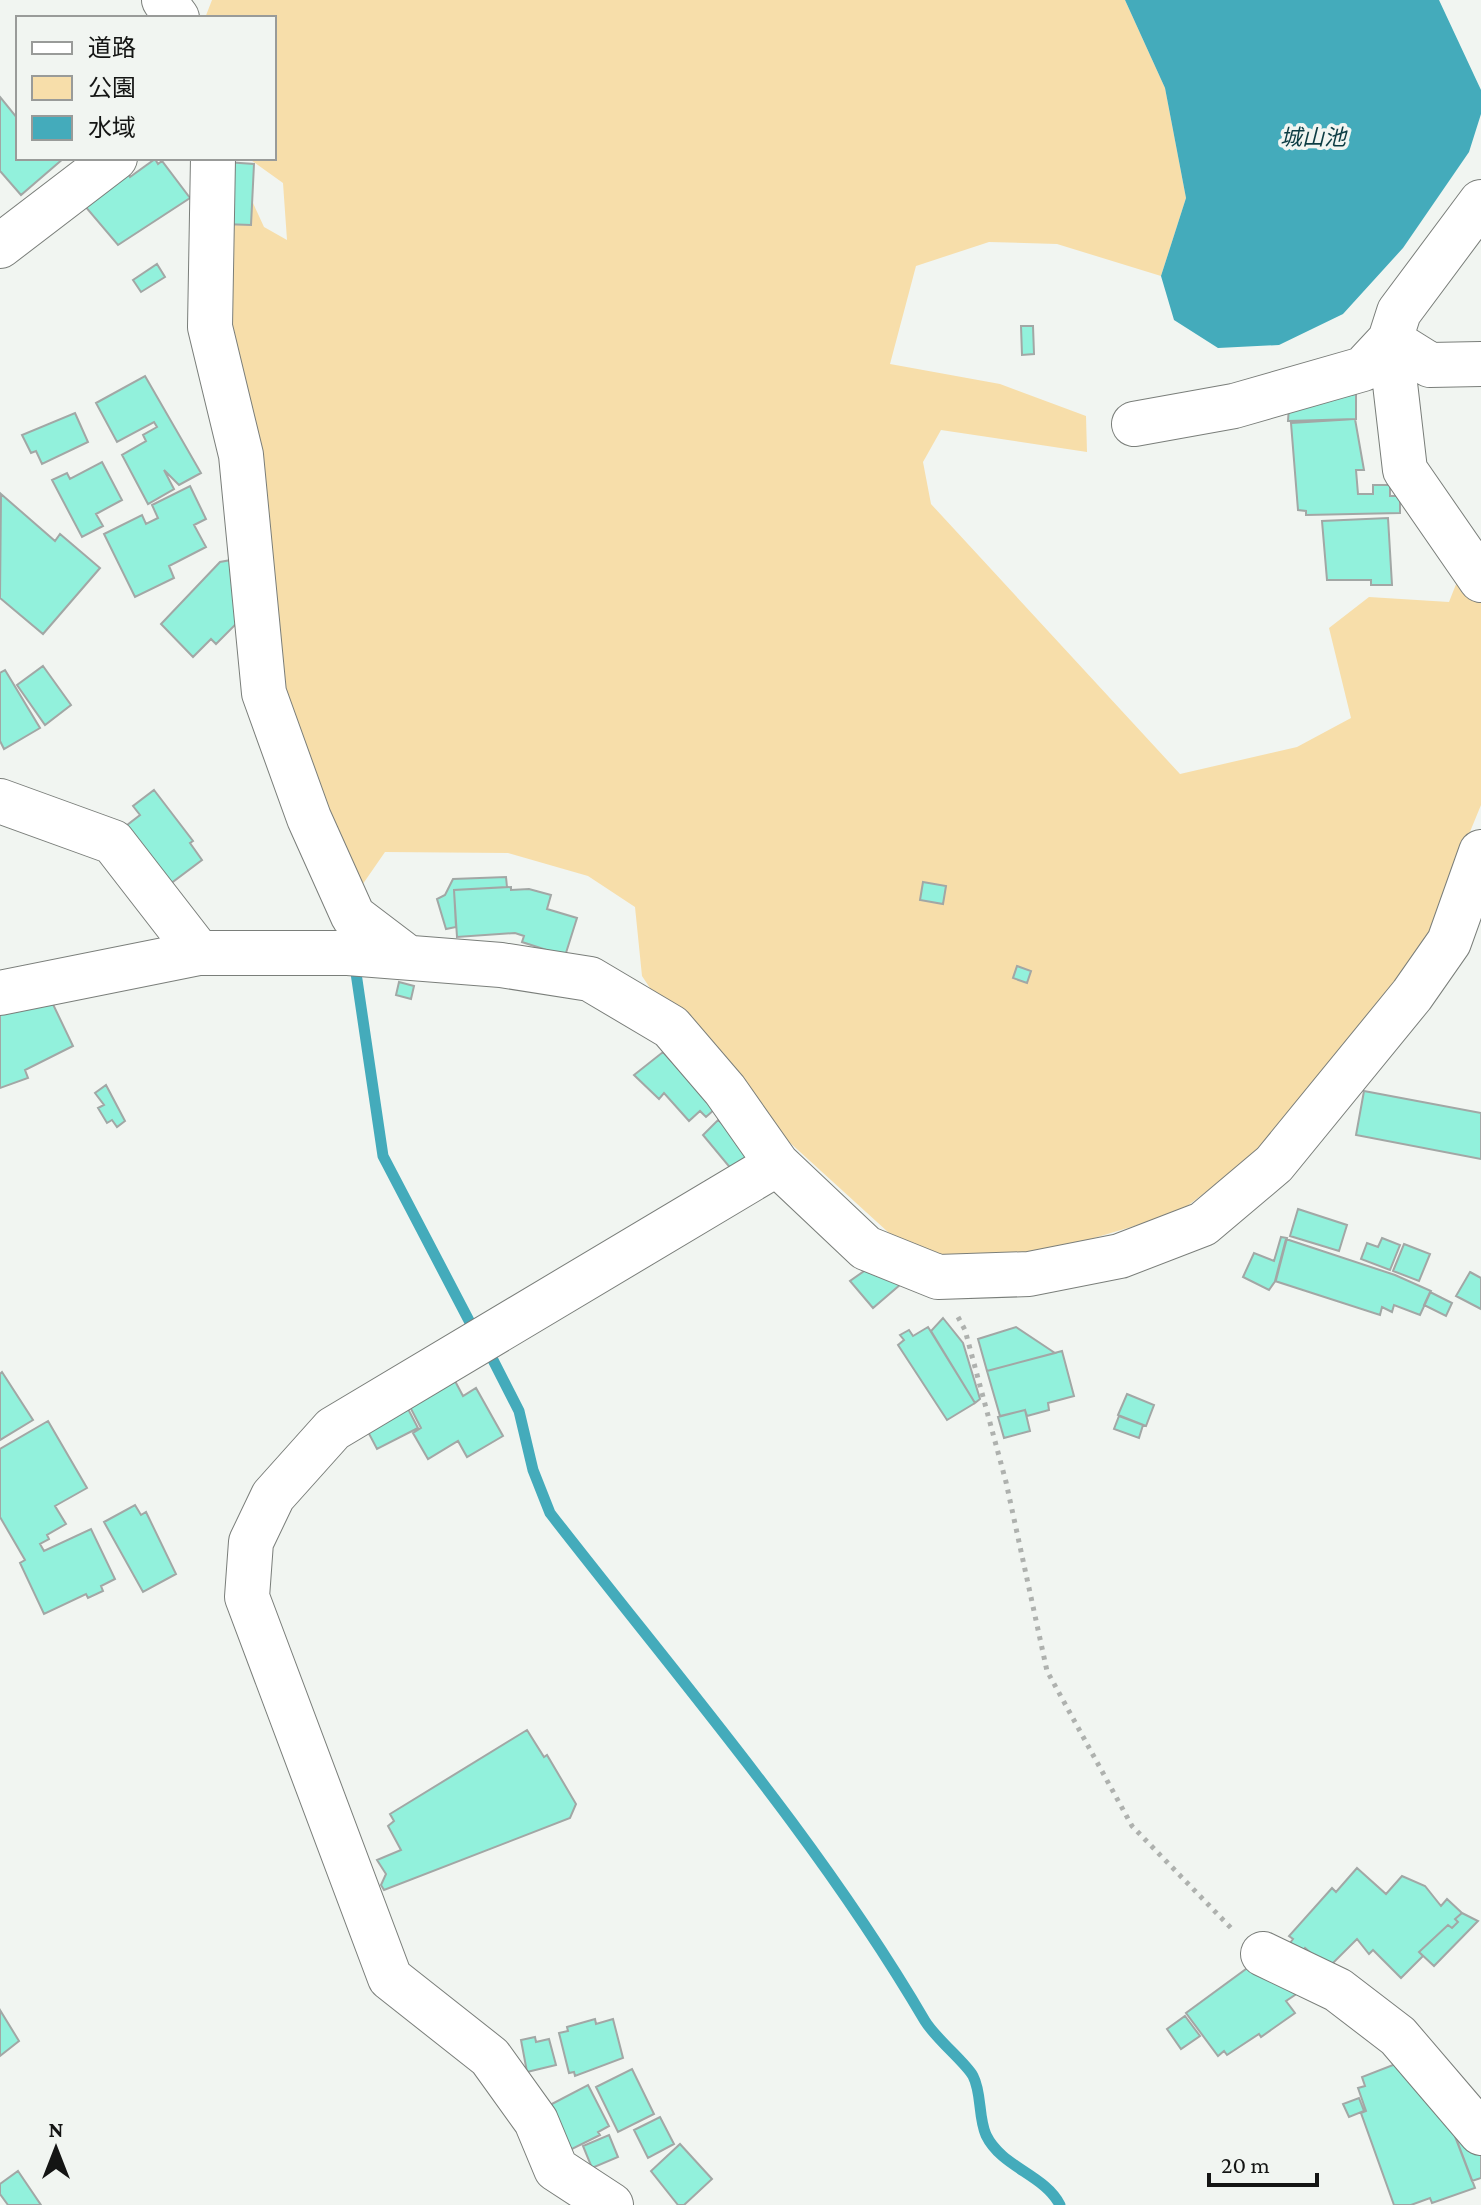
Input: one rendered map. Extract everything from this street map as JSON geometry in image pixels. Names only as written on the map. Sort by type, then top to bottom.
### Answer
[{"type":"street","points":[[0,246],[112,160]]},
{"type":"street","points":[[213,160],[210,327],[241,455],[264,693],[309,818],[353,916],[407,957]]},
{"type":"street","points":[[1481,202],[1399,312],[1390,340],[1405,470],[1481,580]]},
{"type":"street","points":[[1390,340],[1430,365],[1481,364]]},
{"type":"street","points":[[1134,424],[1234,406],[1363,369],[1390,340]]},
{"type":"street","points":[[0,801],[113,842],[199,953]]},
{"type":"street","points":[[0,993],[199,953],[348,953],[501,965],[590,979],[671,1027],[725,1090],[777,1164],[866,1248],[938,1277],[1029,1274],[1120,1256],[1203,1224],[1274,1164],[1412,995],[1449,942],[1481,852]]},
{"type":"street","points":[[611,2205],[556,2169],[536,2121],[490,2057],[390,1978],[247,1597],[251,1542],[273,1496],[333,1429],[777,1164]]},
{"type":"street","points":[[1263,1954],[1338,1990],[1398,2036],[1481,2133]]},
{"type":"path","points":[[938,1277],[965,1330],[1006,1482],[1047,1671],[1132,1826],[1244,1942],[1263,1954]]},
{"type":"green space","points":[[212,0],[1125,0],[1165,88],[1186,198],[1161,276],[1057,244],[989,242],[916,266],[890,364],[1000,384],[1086,416],[1087,452],[941,430],[923,462],[931,504],[1180,774],[1297,747],[1351,718],[1329,628],[1369,597],[1449,602],[1462,569],[1481,584],[1481,805],[1421,951],[1268,1145],[1178,1213],[1084,1241],[971,1266],[911,1253],[696,1057],[642,976],[635,907],[588,876],[508,853],[385,852],[358,891],[275,689],[194,213],[248,192],[264,227],[287,240],[283,183],[251,160],[276,160],[276,16],[206,16]]},
{"type":"water","name":"城山池","points":[[1125,0],[1439,0],[1481,90],[1481,114],[1469,152],[1403,248],[1343,314],[1279,345],[1218,348],[1174,320],[1161,276],[1186,198],[1165,88]]},
{"type":"building","points":[[0,97],[16,117],[16,160],[62,160],[21,195],[0,171]]},
{"type":"building","points":[[154,160],[158,164],[162,161],[190,198],[118,245],[84,205],[128,173],[130,177]]},
{"type":"building","points":[[226,162],[254,164],[251,225],[223,224]]},
{"type":"building","points":[[157,264],[165,277],[141,292],[133,280]]},
{"type":"building","points":[[1021,326],[1033,326],[1034,354],[1022,355]]},
{"type":"building","points":[[145,376],[201,473],[179,485],[164,470],[174,489],[148,504],[122,455],[146,441],[143,435],[157,427],[154,422],[117,442],[96,403]]},
{"type":"building","points":[[1356,394],[1356,419],[1288,421],[1289,406]]},
{"type":"building","points":[[75,413],[88,442],[42,464],[36,451],[31,453],[22,435]]},
{"type":"building","points":[[1355,419],[1364,470],[1356,470],[1358,494],[1373,494],[1373,485],[1390,485],[1390,496],[1400,496],[1400,513],[1306,515],[1306,511],[1298,510],[1291,423]]},
{"type":"building","points":[[102,462],[122,500],[96,514],[103,526],[82,537],[52,480],[67,473],[70,479]]},
{"type":"building","points":[[190,486],[206,519],[194,525],[206,547],[169,566],[174,578],[135,597],[104,534],[142,515],[146,524],[158,518],[152,505]]},
{"type":"building","points":[[1,494],[55,541],[60,534],[100,568],[43,634],[0,598]]},
{"type":"building","points":[[1388,518],[1392,585],[1371,585],[1371,580],[1327,580],[1322,521]]},
{"type":"building","points":[[231,560],[238,622],[216,644],[211,639],[193,657],[161,624],[220,562]]},
{"type":"building","points":[[43,666],[71,705],[45,725],[17,685]]},
{"type":"building","points":[[5,670],[40,728],[4,749],[0,741],[0,673]]},
{"type":"building","points":[[154,790],[193,841],[190,843],[202,860],[166,887],[122,829],[140,815],[133,806]]},
{"type":"building","points":[[506,877],[507,887],[454,890],[456,927],[446,929],[437,899],[445,895],[453,879]]},
{"type":"building","points":[[923,882],[946,886],[943,904],[920,900]]},
{"type":"building","points":[[511,887],[511,890],[529,889],[551,895],[547,909],[577,918],[565,956],[522,942],[524,936],[515,933],[457,937],[454,890]]},
{"type":"building","points":[[1017,966],[1031,971],[1027,983],[1013,978]]},
{"type":"building","points":[[399,982],[414,986],[411,999],[396,995]]},
{"type":"building","points":[[50,998],[73,1046],[25,1070],[28,1078],[0,1088],[0,1009]]},
{"type":"building","points":[[663,1052],[715,1109],[706,1117],[700,1111],[689,1121],[664,1093],[659,1099],[634,1075]]},
{"type":"building","points":[[106,1085],[125,1121],[117,1127],[112,1120],[107,1123],[98,1108],[104,1105],[95,1093]]},
{"type":"building","points":[[1364,1091],[1481,1113],[1481,1159],[1356,1135]]},
{"type":"building","points":[[718,1120],[740,1139],[752,1158],[732,1170],[703,1135]]},
{"type":"building","points":[[1298,1209],[1347,1225],[1339,1251],[1290,1236]]},
{"type":"building","points":[[1281,1237],[1287,1238],[1276,1280],[1269,1290],[1243,1277],[1254,1253],[1274,1261]]},
{"type":"building","points":[[1382,1238],[1400,1245],[1390,1270],[1361,1259],[1367,1243],[1378,1247]]},
{"type":"building","points":[[1286,1239],[1395,1275],[1431,1291],[1420,1315],[1394,1305],[1392,1312],[1382,1307],[1380,1315],[1275,1281]]},
{"type":"building","points":[[1404,1244],[1430,1254],[1419,1281],[1393,1271]]},
{"type":"building","points":[[867,1269],[901,1284],[873,1308],[850,1281]]},
{"type":"building","points":[[1470,1272],[1481,1278],[1481,1309],[1456,1296]]},
{"type":"building","points":[[1430,1292],[1452,1303],[1446,1316],[1424,1305]]},
{"type":"building","points":[[943,1318],[963,1343],[980,1399],[975,1403],[931,1331]]},
{"type":"building","points":[[928,1327],[975,1403],[947,1420],[898,1345],[904,1340],[900,1335],[909,1330],[913,1336]]},
{"type":"building","points":[[1016,1327],[1055,1353],[987,1371],[978,1339]]},
{"type":"building","points":[[1062,1351],[1074,1396],[1048,1403],[1049,1410],[1027,1416],[1025,1410],[1000,1416],[987,1371]]},
{"type":"building","points":[[2,1372],[33,1420],[0,1440],[0,1374]]},
{"type":"building","points":[[455,1381],[463,1396],[476,1388],[503,1436],[467,1457],[458,1441],[428,1459],[413,1433],[421,1428],[409,1405]]},
{"type":"building","points":[[1127,1394],[1154,1405],[1146,1426],[1118,1415]]},
{"type":"building","points":[[407,1407],[418,1428],[377,1449],[366,1428]]},
{"type":"building","points":[[1025,1410],[1030,1431],[1004,1438],[998,1417]]},
{"type":"building","points":[[1119,1416],[1143,1425],[1139,1438],[1114,1429]]},
{"type":"building","points":[[48,1421],[87,1488],[55,1506],[66,1524],[47,1535],[49,1539],[40,1544],[44,1551],[91,1529],[115,1579],[101,1586],[103,1591],[88,1598],[86,1594],[44,1614],[20,1563],[25,1560],[0,1517],[0,1449]]},
{"type":"building","points":[[135,1505],[141,1515],[146,1512],[176,1574],[143,1592],[104,1522]]},
{"type":"building","points":[[527,1730],[544,1757],[547,1755],[576,1804],[570,1818],[384,1890],[381,1885],[386,1874],[377,1860],[401,1850],[388,1826],[394,1821],[390,1814]]},
{"type":"building","points":[[1357,1868],[1386,1894],[1402,1876],[1425,1886],[1441,1906],[1447,1899],[1462,1913],[1455,1919],[1458,1922],[1452,1928],[1448,1925],[1419,1952],[1423,1956],[1401,1978],[1373,1950],[1369,1954],[1357,1939],[1328,1968],[1305,1948],[1301,1953],[1290,1943],[1293,1939],[1289,1936],[1332,1888],[1336,1892]]},
{"type":"building","points":[[1462,1913],[1478,1921],[1434,1966],[1419,1952],[1448,1925],[1452,1928],[1458,1922],[1455,1919]]},
{"type":"building","points":[[1261,1958],[1304,1989],[1286,2001],[1295,2013],[1261,2037],[1259,2034],[1227,2055],[1224,2051],[1218,2056],[1186,2013]]},
{"type":"building","points":[[0,2010],[19,2041],[0,2056]]},
{"type":"building","points":[[1185,2016],[1200,2036],[1181,2049],[1167,2029]]},
{"type":"building","points":[[595,2019],[596,2024],[613,2019],[623,2058],[575,2076],[574,2072],[569,2073],[559,2033],[568,2031],[567,2027]]},
{"type":"building","points":[[535,2037],[536,2042],[549,2039],[556,2065],[527,2072],[521,2040]]},
{"type":"building","points":[[1411,2058],[1441,2099],[1475,2188],[1432,2203],[1430,2198],[1411,2205],[1394,2205],[1361,2113],[1366,2111],[1358,2088],[1365,2086],[1362,2077]]},
{"type":"building","points":[[632,2069],[654,2114],[618,2132],[596,2087]]},
{"type":"building","points":[[588,2085],[609,2126],[598,2132],[600,2135],[570,2150],[548,2106]]},
{"type":"building","points":[[1359,2098],[1364,2111],[1349,2117],[1343,2104]]},
{"type":"building","points":[[660,2117],[674,2144],[648,2158],[634,2130]]},
{"type":"building","points":[[1451,2126],[1481,2145],[1481,2178],[1472,2181]]},
{"type":"building","points":[[609,2135],[618,2157],[592,2168],[583,2146]]},
{"type":"building","points":[[680,2144],[712,2179],[684,2205],[678,2205],[651,2171]]},
{"type":"building","points":[[18,2171],[41,2205],[8,2205],[0,2194],[0,2184]]},
{"type":"waterway","points":[[356,973],[383,1156],[476,1334]]},
{"type":"waterway","points":[[493,1360],[519,1411],[533,1470],[550,1513],[794,1824],[840,1888],[930,2028],[973,2076],[984,2128],[993,2146],[1044,2186],[1060,2205]]}]
